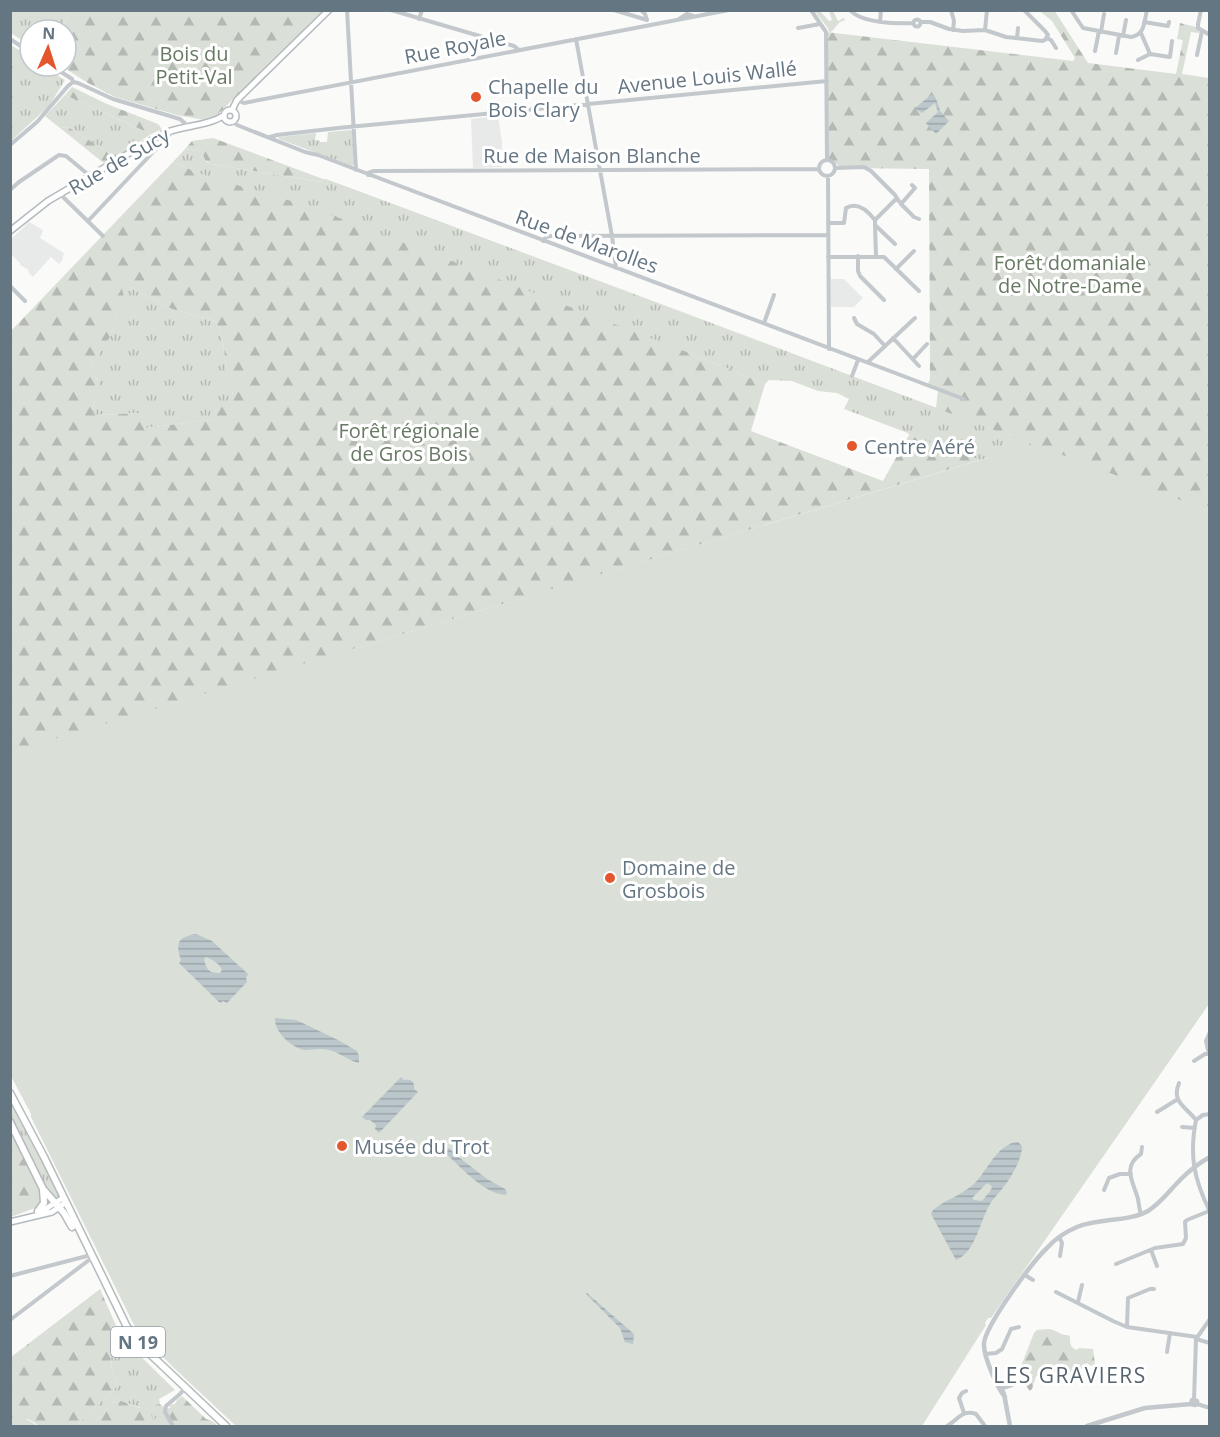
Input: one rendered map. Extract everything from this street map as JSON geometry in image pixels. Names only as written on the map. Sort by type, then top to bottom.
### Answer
[{"type":"main road","points":[[232,110],[237,100],[329,10]]},
{"type":"main road","points":[[232,110],[236,114],[236,119],[233,122],[227,122],[222,118],[226,111],[232,110]]},
{"type":"main road","name":"Rue de Sucy","points":[[10,232],[40,207],[148,141],[174,129],[222,118]]},
{"type":"main road","name":"N 19","points":[[10,1093],[127,1327],[140,1344],[222,1426]]},
{"type":"main road","name":"N 19","points":[[10,1122],[43,1190],[71,1224],[128,1333],[151,1360],[226,1426]]},
{"type":"main road","points":[[39,1213],[44,1203],[43,1190]]},
{"type":"main road","points":[[52,1212],[64,1201]]},
{"type":"main road","points":[[39,1213],[57,1206]]},
{"type":"main road","points":[[10,1220],[39,1213],[64,1214]]},
{"type":"street","points":[[346,10],[356,170]]},
{"type":"street","points":[[391,10],[514,46],[520,50]]},
{"type":"street","points":[[419,19],[422,10]]},
{"type":"street","points":[[614,10],[648,23]]},
{"type":"street","points":[[641,10],[648,23]]},
{"type":"street","name":"Rue Royale","points":[[237,100],[244,103],[648,23],[678,20],[687,15],[695,17],[729,10]]},
{"type":"street","points":[[811,10],[826,32],[827,160]]},
{"type":"street","points":[[850,10],[854,15],[880,22],[900,24],[917,21],[930,22],[953,30],[985,30],[1006,37],[1042,41],[1047,38]]},
{"type":"street","points":[[880,22],[881,10]]},
{"type":"street","points":[[915,10],[917,21]]},
{"type":"street","points":[[951,10],[954,21],[953,30]]},
{"type":"street","points":[[985,30],[987,10]]},
{"type":"street","points":[[1024,10],[1043,27],[1048,35],[1047,38]]},
{"type":"street","points":[[1071,10],[1083,28],[1121,36],[1133,37],[1141,33]]},
{"type":"street","points":[[1147,10],[1141,33],[1150,54]]},
{"type":"street","points":[[1201,10],[1198,24],[1200,30],[1209,35]]},
{"type":"street","points":[[1095,51],[1104,14]]},
{"type":"street","points":[[1116,52],[1126,20]]},
{"type":"street","points":[[1144,22],[1168,26],[1169,22]]},
{"type":"street","points":[[798,28],[820,24]]},
{"type":"street","points":[[1017,38],[1018,28]]},
{"type":"street","points":[[1197,55],[1202,32]]},
{"type":"street","points":[[1047,38],[1056,48]]},
{"type":"street","points":[[576,39],[616,268]]},
{"type":"street","points":[[1138,60],[1150,54],[1170,57],[1172,41]]},
{"type":"street","points":[[70,78],[74,82],[113,99],[180,119],[188,126]]},
{"type":"street","name":"Avenue Louis Wallé","points":[[269,138],[276,135],[354,127],[827,81]]},
{"type":"street","points":[[10,145],[37,122],[74,82]]},
{"type":"street","points":[[88,221],[164,142],[174,129],[176,121],[173,118]]},
{"type":"street","name":"Rue de Marolles","points":[[233,122],[269,138],[964,399]]},
{"type":"street","points":[[10,189],[59,155],[66,156],[90,176]]},
{"type":"street","points":[[828,176],[821,173],[819,169],[822,161],[827,160],[834,163],[836,168]]},
{"type":"street","points":[[836,168],[864,167],[871,171],[901,204],[919,219]]},
{"type":"street","points":[[828,176],[832,175],[836,168]]},
{"type":"street","name":"Rue de Maison Blanche","points":[[368,175],[374,171],[819,169]]},
{"type":"street","points":[[828,176],[829,349]]},
{"type":"street","points":[[901,204],[915,188],[912,185]]},
{"type":"street","points":[[60,194],[103,236]]},
{"type":"street","points":[[876,256],[875,222],[897,198]]},
{"type":"street","points":[[828,223],[844,223],[846,208],[856,206],[862,208],[895,243]]},
{"type":"street","points":[[543,241],[550,236],[828,235]]},
{"type":"street","points":[[876,243],[886,235]]},
{"type":"street","points":[[896,269],[914,252]]},
{"type":"street","points":[[858,256],[860,276],[884,300]]},
{"type":"street","points":[[828,257],[884,257],[919,291]]},
{"type":"street","points":[[10,286],[26,301]]},
{"type":"street","points":[[764,323],[774,295]]},
{"type":"street","points":[[854,318],[857,324],[874,334],[885,346]]},
{"type":"street","points":[[868,363],[915,318]]},
{"type":"street","points":[[893,338],[919,366]]},
{"type":"street","points":[[913,359],[927,344]]},
{"type":"street","points":[[852,376],[858,360]]},
{"type":"street","points":[[1194,1061],[1209,1054],[1206,1041],[1209,1032]]},
{"type":"street","points":[[1179,1083],[1176,1096],[1196,1120]]},
{"type":"street","points":[[1157,1112],[1178,1099]]},
{"type":"street","points":[[1116,1264],[1157,1247],[1183,1244],[1186,1238],[1186,1220],[1209,1211],[1208,1204],[1198,1185],[1194,1167],[1193,1143],[1196,1120],[1209,1114]]},
{"type":"street","points":[[1182,1127],[1195,1128]]},
{"type":"street","points":[[1141,1214],[1131,1174],[1134,1160],[1141,1154],[1142,1147]]},
{"type":"street","points":[[1010,1426],[1005,1397],[987,1363],[984,1343],[994,1320],[1025,1275],[1043,1251],[1059,1237],[1095,1221],[1141,1214],[1154,1207],[1194,1167],[1209,1157]]},
{"type":"street","points":[[1104,1190],[1109,1178],[1120,1174],[1131,1174]]},
{"type":"street","points":[[1059,1237],[1062,1243],[1060,1256]]},
{"type":"street","points":[[1150,1250],[1157,1266]]},
{"type":"street","points":[[10,1276],[88,1258]]},
{"type":"street","points":[[10,1320],[88,1258]]},
{"type":"street","points":[[1025,1275],[1033,1280]]},
{"type":"street","points":[[1078,1302],[1082,1285]]},
{"type":"street","points":[[1127,1327],[1128,1298],[1154,1289]]},
{"type":"street","points":[[1056,1292],[1127,1327],[1197,1338],[1209,1343]]},
{"type":"street","points":[[1194,1402],[1197,1338],[1209,1319]]},
{"type":"street","points":[[985,1354],[999,1352],[1011,1329],[1019,1327]]},
{"type":"street","points":[[1167,1352],[1170,1333]]},
{"type":"street","points":[[1000,1389],[1014,1381]]},
{"type":"street","points":[[172,1426],[165,1412],[166,1406],[184,1389]]},
{"type":"street","points":[[964,1413],[959,1398],[966,1391]]},
{"type":"street","points":[[1087,1426],[1145,1408],[1194,1402],[1209,1408]]},
{"type":"street","points":[[947,1426],[964,1413],[972,1412],[976,1414],[983,1426]]},
{"type":"shaded area","points":[[932,94],[940,111],[949,121],[936,134],[926,123],[938,112],[935,103],[922,113],[915,108]]},
{"type":"shaded area","points":[[498,116],[502,142],[502,167],[473,168],[471,119]]},
{"type":"shaded area","points":[[29,222],[43,230],[40,238],[64,253],[59,264],[51,257],[33,277],[28,272],[29,270],[20,265],[11,254],[11,239]]},
{"type":"shaded area","points":[[831,279],[844,279],[863,298],[854,307],[831,307]]},
{"type":"shaded area","points":[[196,934],[212,941],[248,974],[247,982],[227,1003],[223,1001],[220,1003],[179,963],[181,960],[178,945],[185,937]],"holes":[[[206,957],[219,965],[222,970],[220,973],[209,970],[204,959]]]},
{"type":"shaded area","points":[[275,1018],[296,1020],[338,1040],[357,1051],[359,1063],[329,1050],[300,1049],[281,1034],[277,1029]]},
{"type":"shaded area","points":[[401,1077],[412,1081],[414,1089],[418,1092],[379,1133],[375,1129],[376,1125],[362,1117]]},
{"type":"shaded area","points":[[1018,1142],[1022,1146],[1017,1166],[986,1211],[973,1243],[963,1256],[956,1260],[931,1214],[938,1206],[974,1184],[999,1152]],"holes":[[[987,1183],[992,1186],[982,1201],[972,1198]]]},
{"type":"shaded area","points":[[446,1147],[487,1179],[505,1189],[507,1193],[505,1195],[497,1193],[480,1184],[444,1152],[442,1148]]},
{"type":"shaded area","points":[[587,1293],[634,1334],[633,1344],[625,1342],[620,1328]]},
{"type":"green space","name":"Bois du Petit-Val","points":[[71,10],[324,11],[217,115],[204,120],[177,115],[115,97],[78,77],[78,18],[66,18]]},
{"type":"green space","points":[[10,11],[71,11],[66,18],[18,18],[18,38],[11,33]]},
{"type":"green space","points":[[815,11],[820,11],[829,21],[832,20],[829,11],[833,11],[838,21],[844,18],[845,20],[830,33]]},
{"type":"green space","name":"Forêt domaniale de Notre-Dame","points":[[1040,11],[1056,13],[1088,63],[1176,74],[1183,40],[1177,39],[1180,23],[1196,27],[1201,33],[1191,32],[1182,74],[1209,78],[1209,511],[936,408],[938,390],[928,384],[930,379],[929,169],[842,168],[829,159],[826,32],[1073,61],[1075,58],[1052,21]]},
{"type":"green space","points":[[11,45],[18,49],[18,78],[62,78],[65,80],[49,106],[11,141]]},
{"type":"green space","points":[[72,87],[158,124],[162,129],[151,134],[65,95]]},
{"type":"green space","points":[[65,95],[151,134],[116,157],[68,127],[60,128],[45,116]]},
{"type":"green space","points":[[68,127],[116,157],[105,164],[60,128]]},
{"type":"green space","points":[[351,130],[354,164],[352,166],[279,139],[279,137],[316,133],[315,140],[327,142],[328,132]]},
{"type":"green space","points":[[213,138],[323,179],[322,182],[211,164],[205,160],[203,152],[185,149],[192,141]]},
{"type":"green space","points":[[185,149],[204,152],[206,162],[211,164],[321,182],[326,179],[1209,511],[1013,451],[980,460],[909,435],[844,409],[849,399],[837,393],[818,391],[792,381],[769,380],[765,384],[692,354],[173,162]]},
{"type":"green space","name":"Forêt régionale de Gros Bois","points":[[173,162],[203,175],[308,206],[765,384],[751,431],[883,481],[909,435],[980,460],[155,709],[11,795],[10,332]],"holes":[[[121,285],[172,309],[215,321],[222,338],[227,375],[233,393],[228,401],[215,410],[217,419],[146,428],[144,417],[139,413],[94,415],[94,404],[102,388],[91,366],[112,334],[124,297]]]},
{"type":"green space","points":[[121,284],[172,309],[215,321],[221,334],[226,370],[233,395],[228,402],[215,410],[218,419],[146,428],[139,413],[94,415],[93,406],[100,392],[98,380],[92,373],[91,366],[112,333],[122,305]]},
{"type":"green space","name":"Domaine de Grosbois","points":[[1034,444],[1209,511],[1209,1004],[991,1318],[988,1318],[986,1325],[922,1426],[236,1426],[137,1331],[11,1076],[11,752]]},
{"type":"green space","points":[[10,1097],[59,1196],[54,1199],[48,1192],[11,1117]]},
{"type":"green space","points":[[10,1125],[41,1193],[42,1201],[40,1206],[11,1217]]},
{"type":"green space","points":[[100,1289],[121,1337],[111,1355],[117,1386],[76,1426],[40,1426],[28,1419],[17,1419],[11,1415],[11,1357]]},
{"type":"green space","points":[[1049,1329],[1068,1335],[1071,1345],[1077,1350],[1079,1348],[1093,1349],[1095,1364],[1091,1366],[1087,1363],[1080,1370],[1063,1373],[1061,1378],[1050,1382],[1049,1377],[1036,1376],[1030,1391],[1025,1385],[1033,1375],[1021,1366],[1034,1333],[1037,1330]]},
{"type":"green space","points":[[121,1337],[175,1390],[159,1399],[160,1404],[156,1405],[159,1414],[153,1423],[141,1408],[116,1399],[91,1426],[76,1426],[117,1386],[111,1361],[113,1350]]},
{"type":"green space","points":[[182,1396],[206,1419],[218,1426],[91,1426],[116,1399],[140,1408],[150,1408],[153,1422],[158,1414],[154,1409],[156,1405],[160,1404],[166,1409],[170,1408],[170,1405],[175,1404]]},
{"type":"green space","points":[[11,1410],[38,1426],[11,1426]]},
{"type":"place","name":"Chapelle du Bois Clary","points":[[476,97]]},
{"type":"place","name":"Centre Aéré","points":[[852,446]]},
{"type":"place","name":"Domaine de Grosbois","points":[[610,878]]},
{"type":"place","name":"Musée du Trot","points":[[342,1146]]},
{"type":"district","name":"LES GRAVIERS","points":[[1070,1375]]}]
